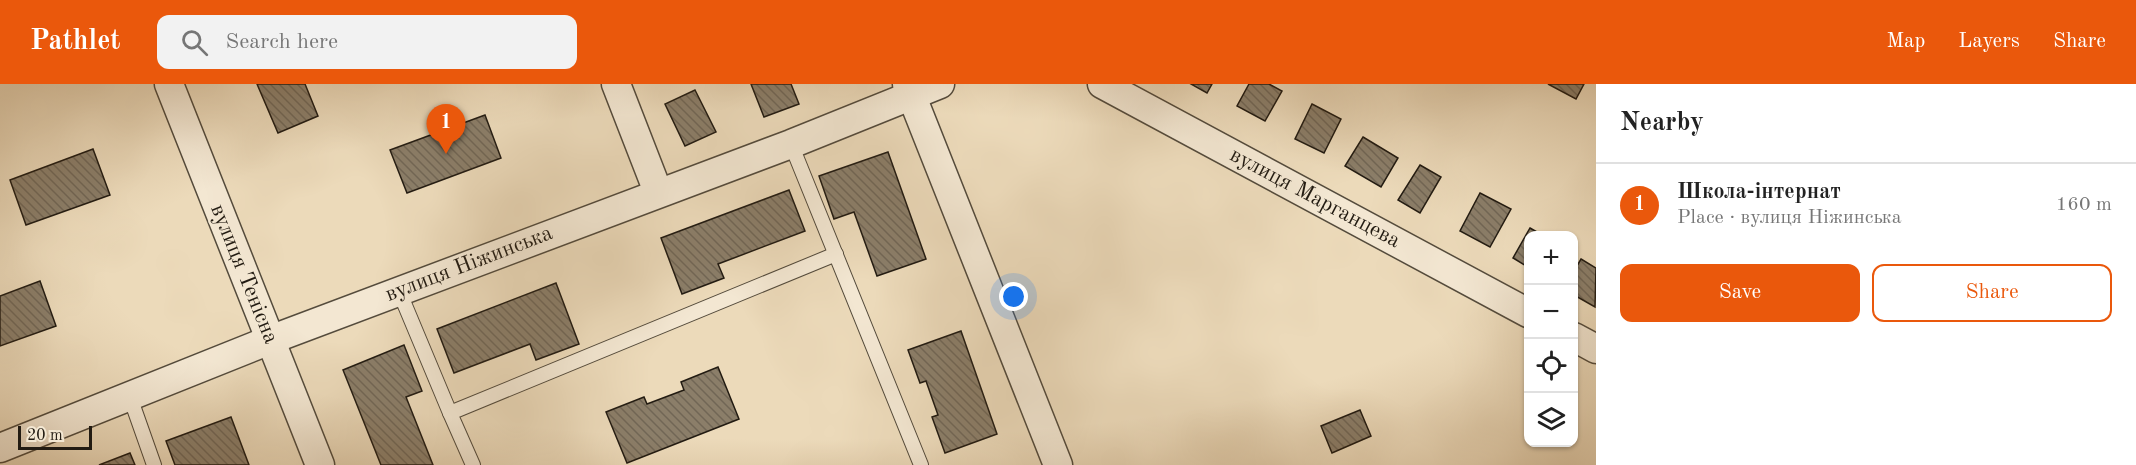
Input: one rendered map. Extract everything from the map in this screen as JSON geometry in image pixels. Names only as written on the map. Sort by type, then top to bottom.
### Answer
[{"type":"street","name":"вулиця Тенісна","points":[[169,84],[320,465]]},
{"type":"street","points":[[616,84],[658,192]]},
{"type":"street","name":"вулиця Ніжинська","points":[[0,448],[270,340],[658,192],[791,144],[909,89],[940,84]]},
{"type":"street","name":"вулиця Марганцева","points":[[1102,84],[1524,311]]},
{"type":"street","points":[[909,89],[1058,465]]},
{"type":"street","points":[[1578,339],[1596,349]]},
{"type":"lane","points":[[791,144],[921,465]]},
{"type":"lane","points":[[450,412],[836,254]]},
{"type":"lane","points":[[399,291],[473,465]]},
{"type":"lane","points":[[130,397],[154,465]]},
{"type":"building","points":[[257,84],[305,84],[318,116],[278,133]]},
{"type":"building","points":[[751,84],[791,84],[799,104],[764,117]]},
{"type":"building","points":[[1191,84],[1212,84],[1207,93]]},
{"type":"building","points":[[1249,84],[1269,84],[1282,91],[1265,121],[1237,106]]},
{"type":"building","points":[[1548,84],[1584,84],[1576,99]]},
{"type":"building","points":[[695,90],[716,132],[685,146],[665,104]]},
{"type":"building","points":[[1312,104],[1341,119],[1324,153],[1295,139]]},
{"type":"building","points":[[485,115],[501,158],[407,193],[390,150]]},
{"type":"building","points":[[1363,137],[1398,158],[1381,187],[1345,166]]},
{"type":"building","points":[[93,149],[110,195],[26,225],[10,180]]},
{"type":"building","points":[[888,152],[926,259],[877,276],[854,212],[834,219],[819,176]]},
{"type":"building","points":[[1420,165],[1441,177],[1420,213],[1398,200]]},
{"type":"building","points":[[789,190],[805,231],[718,264],[724,278],[682,294],[661,238]]},
{"type":"building","points":[[1480,193],[1511,209],[1490,247],[1460,231]]},
{"type":"building","points":[[1524,239],[1524,265],[1513,258]]},
{"type":"building","points":[[1581,259],[1596,268],[1595,307],[1578,297],[1578,264]]},
{"type":"building","points":[[40,281],[56,326],[0,346],[0,296]]},
{"type":"building","points":[[556,283],[579,344],[536,360],[530,344],[454,373],[437,329]]},
{"type":"building","points":[[961,331],[997,434],[945,453],[932,417],[938,415],[926,381],[920,383],[908,350]]},
{"type":"building","points":[[404,345],[422,391],[406,397],[433,465],[381,465],[343,370]]},
{"type":"building","points":[[718,367],[739,419],[627,463],[606,412],[644,397],[647,404],[684,390],[681,382]]},
{"type":"building","points":[[1360,410],[1371,436],[1332,453],[1321,426]]},
{"type":"building","points":[[231,417],[249,465],[175,465],[166,441]]},
{"type":"building","points":[[130,453],[135,465],[99,465]]},
{"type":"place","name":"Школа-інтернат","points":[[446,154]]}]
